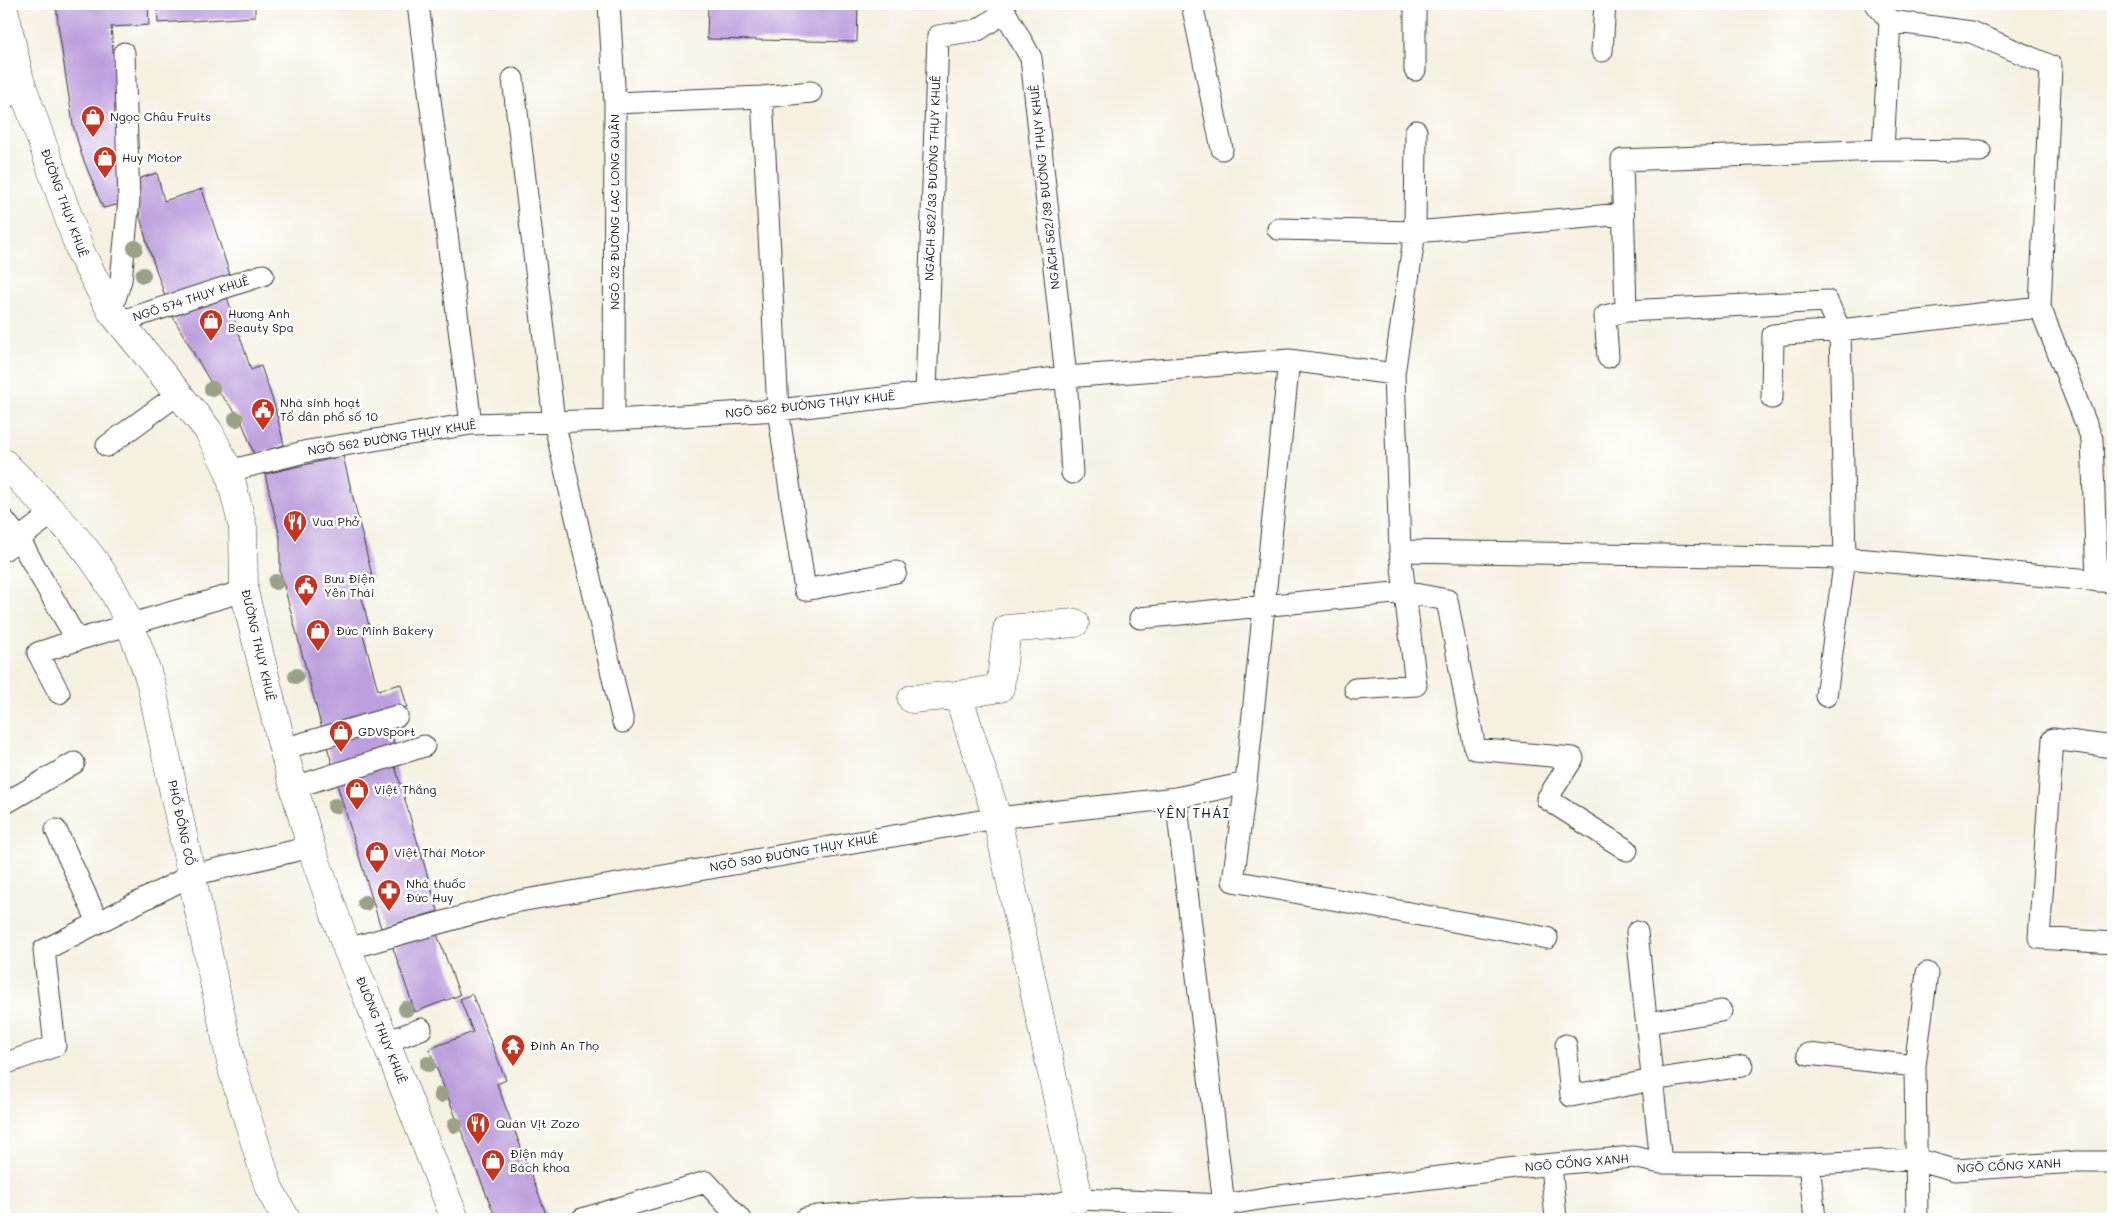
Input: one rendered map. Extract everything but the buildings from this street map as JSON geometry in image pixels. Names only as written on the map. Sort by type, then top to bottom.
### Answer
[{"type":"street","name":"ĐƯỜNG THỤY KHUÊ","points":[[4,9],[20,80],[14,95],[81,254],[115,316],[208,430],[229,471],[243,528],[244,590],[283,749],[312,847],[347,948],[455,1219]]},
{"type":"street","name":"PHỐ ĐỒNG CỔ","points":[[4,463],[53,513],[96,562],[131,625],[151,684],[233,1072],[269,1188],[286,1219]]},
{"type":"street","points":[[912,699],[958,695],[1000,688],[1007,629],[1075,623]]},
{"type":"street","points":[[958,695],[997,818],[1079,1199]]},
{"type":"lane","points":[[418,4],[471,424]]},
{"type":"lane","name":"NGÕ 32 ĐƯỜNG LẠC LONG QUÂN","points":[[609,4],[616,103],[614,420]]},
{"type":"lane","points":[[1192,4],[1222,149]]},
{"type":"lane","points":[[1415,4],[1415,70]]},
{"type":"lane","points":[[1602,51],[1605,4]]},
{"type":"lane","points":[[1876,4],[1890,21],[1883,150]]},
{"type":"lane","name":"NGÁCH 562/39 ĐƯỜNG THỤY KHUÊ","points":[[1004,8],[1031,58],[1066,377],[1072,474]]},
{"type":"lane","name":"NGÁCH 562/33 ĐƯỜNG THỤY KHUÊ","points":[[926,393],[938,36],[978,30],[1004,8]]},
{"type":"lane","points":[[1400,551],[1845,558],[2105,582],[2092,439],[2040,307],[2051,66],[1971,32],[1890,21]]},
{"type":"lane","points":[[115,316],[121,280],[129,200],[124,53]]},
{"type":"lane","points":[[513,79],[554,421],[623,722]]},
{"type":"lane","points":[[616,103],[762,97],[811,92]]},
{"type":"lane","points":[[762,97],[778,410],[805,590],[896,572]]},
{"type":"lane","points":[[1355,689],[1416,686],[1400,551],[1394,374],[1415,232],[1416,131]]},
{"type":"lane","points":[[1626,311],[1622,160],[1883,150],[1980,152]]},
{"type":"lane","points":[[1278,229],[1415,232],[1623,214]]},
{"type":"lane","name":"NGÕ 574 THỤY KHUÊ","points":[[115,316],[264,275]]},
{"type":"lane","points":[[1608,357],[1605,316],[1626,311],[1827,301],[1840,330],[1845,558],[1826,696]]},
{"type":"lane","points":[[1772,398],[1772,335],[1840,330],[2040,307]]},
{"type":"lane","points":[[1289,360],[1246,783],[1233,881],[1547,938]]},
{"type":"lane","name":"NGÕ 562 ĐƯỜNG THỤY KHUÊ","points":[[229,471],[308,451],[471,424],[614,420],[778,410],[1066,377],[1289,360],[1394,374]]},
{"type":"lane","points":[[107,446],[178,394]]},
{"type":"lane","points":[[12,545],[53,513]]},
{"type":"lane","points":[[4,520],[12,545],[76,640]]},
{"type":"lane","points":[[59,693],[38,653],[244,590]]},
{"type":"lane","points":[[1140,618],[1265,604],[1404,592],[1447,600],[1475,749],[1573,758],[1547,798],[1627,850]]},
{"type":"lane","points":[[283,749],[398,716]]},
{"type":"lane","points":[[2113,747],[2053,739],[2039,938],[2113,943]]},
{"type":"lane","points":[[295,787],[424,746]]},
{"type":"lane","points":[[4,804],[74,763]]},
{"type":"lane","name":"NGÕ 530 ĐƯỜNG THỤY KHUÊ","points":[[347,948],[514,902],[997,818],[1176,798],[1246,783]]},
{"type":"lane","points":[[1176,798],[1224,1212]]},
{"type":"lane","points":[[56,830],[98,922]]},
{"type":"lane","points":[[4,1064],[55,1046],[44,950],[192,875],[312,847]]},
{"type":"lane","points":[[1637,932],[1661,1163]]},
{"type":"lane","points":[[1918,1219],[1915,1066],[1927,973]]},
{"type":"lane","points":[[1647,1023],[1721,1011]]},
{"type":"lane","points":[[386,1042],[421,1029]]},
{"type":"lane","points":[[1566,1045],[1571,1096],[1653,1080],[1742,1066]]},
{"type":"lane","points":[[1808,1054],[1915,1066]]},
{"type":"lane","name":"NGÕ CỐNG XANH","points":[[805,1219],[817,1216],[858,1216],[914,1209],[1042,1213],[1079,1199],[1224,1212],[1271,1197],[1551,1165],[1633,1158],[1661,1163],[1809,1164],[1916,1159],[1955,1170],[2076,1162],[2113,1162]]},
{"type":"lane","points":[[1809,1164],[1815,1219]]},
{"type":"lane","points":[[1551,1165],[1556,1219]]},
{"type":"lane","points":[[582,1219],[706,1182],[740,1219]]},
{"type":"place","name":"Ngọc Châu Fruits","points":[[93,138]]},
{"type":"place","name":"Huy Motor","points":[[105,179]]},
{"type":"place","name":"Hương Anh Beauty Spa","points":[[211,342]]},
{"type":"place","name":"Nhà sinh hoạt Tổ dân phố số 10","points":[[263,431]]},
{"type":"place","name":"Vua Phở","points":[[295,543]]},
{"type":"place","name":"Bưu Điện Yên Thái","points":[[306,607]]},
{"type":"place","name":"Đức Minh Bakery","points":[[318,652]]},
{"type":"place","name":"GDVSport","points":[[341,753]]},
{"type":"place","name":"Việt Thắng","points":[[357,811]]},
{"type":"place","name":"Việt Thái Motor","points":[[377,874]]},
{"type":"place","name":"Nhà thuốc Đức Huy","points":[[389,912]]},
{"type":"place","name":"Đình An Thọ","points":[[513,1067]]},
{"type":"place","name":"Quán Vịt Zozo","points":[[478,1145]]},
{"type":"place","name":"Điện máy Bách khoa","points":[[493,1182]]},
{"type":"district","name":"YÊN THÁI","points":[[1193,813]]}]
